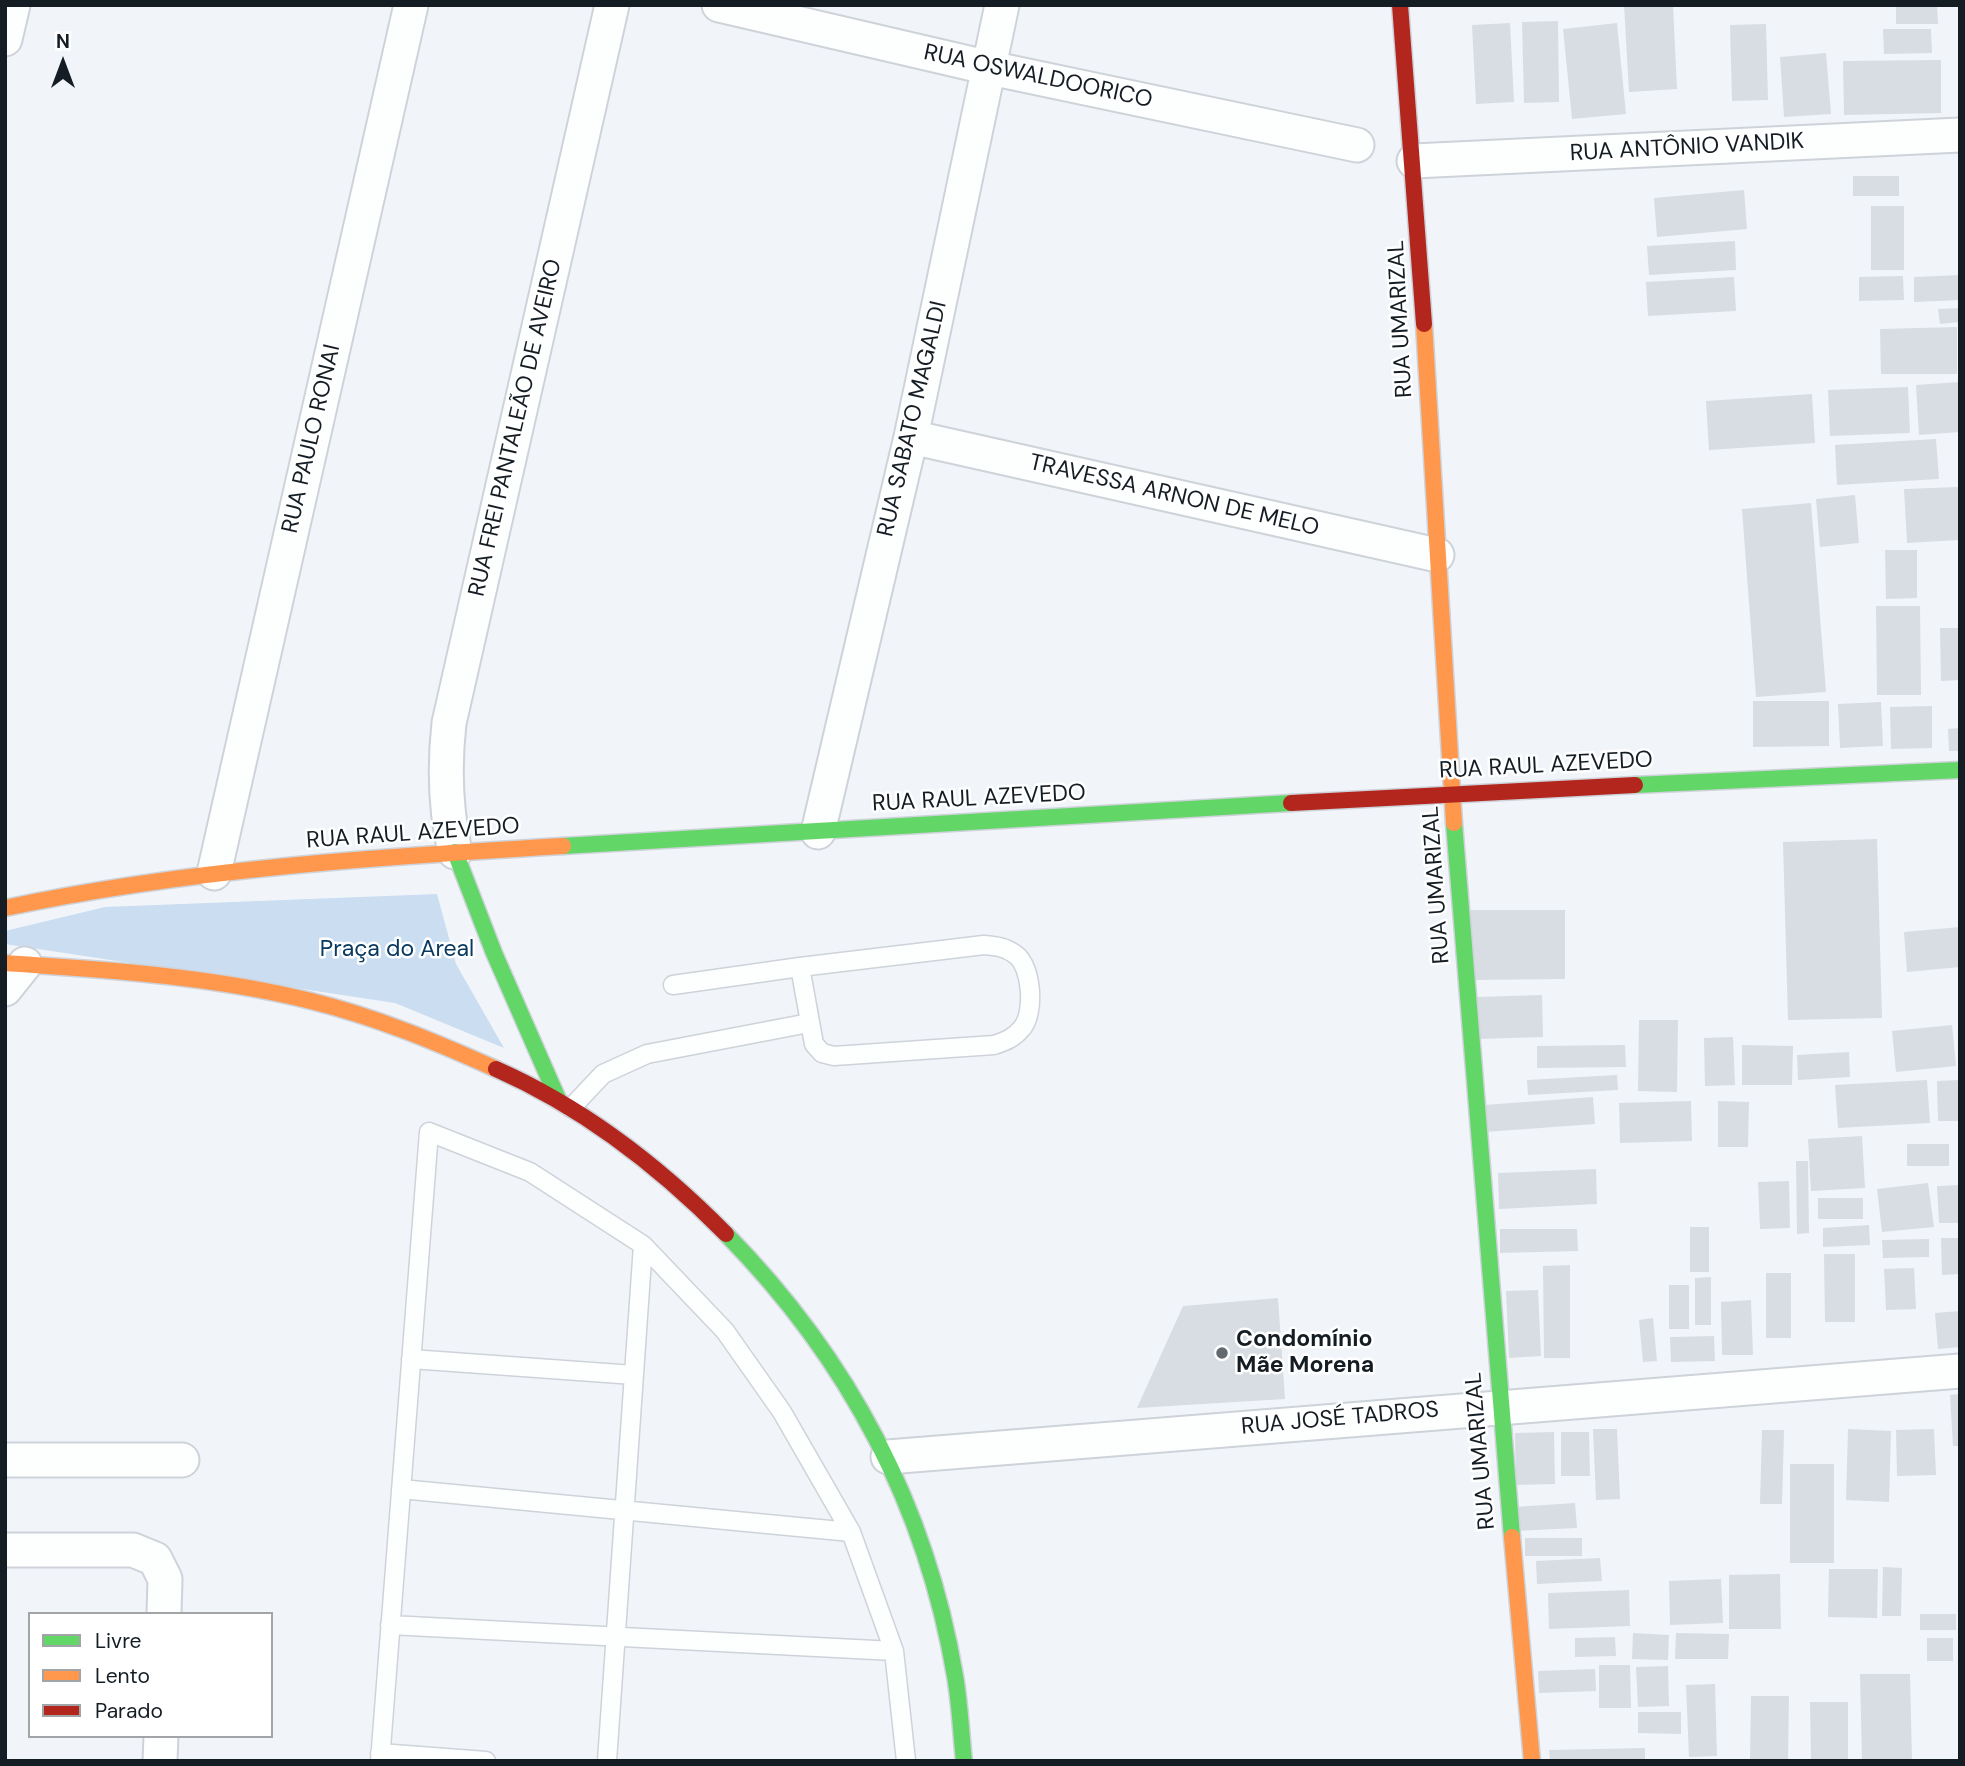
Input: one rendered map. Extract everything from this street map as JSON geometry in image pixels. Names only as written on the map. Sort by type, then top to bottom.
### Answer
[{"type":"street","points":[[5,39],[13,5]]},
{"type":"street","name":"RUA PAULO RONAI","points":[[214,873],[411,5]]},
{"type":"street","name":"RUA FREI PANTALEÃO DE AVEIRO","points":[[454,852],[446,811],[444,766],[449,723],[611,5]]},
{"type":"street","name":"RUA OSWALDOORICO","points":[[719,5],[990,68],[1357,145]]},
{"type":"street","name":"RUA SABATO MAGALDI","points":[[818,832],[911,437],[1002,5]]},
{"type":"street","name":"RUA UMARIZAL","points":[[1400,5],[1414,161],[1452,793],[1499,1406],[1532,1761]]},
{"type":"street","name":"RUA ANTÔNIO VANDIK","points":[[1414,161],[1960,135]]},
{"type":"street","name":"TRAVESSA ARNON DE MELO","points":[[911,437],[1437,555]]},
{"type":"street","name":"RUA RAUL AZEVEDO","points":[[5,908],[99,888],[214,873],[454,852],[1452,793],[1960,770]]},
{"type":"street","points":[[454,852],[494,953],[565,1103]]},
{"type":"street","points":[[12,972],[189,978],[283,994],[356,1013],[416,1034],[494,1067],[565,1103],[654,1167],[747,1253],[830,1359],[888,1457],[926,1556],[954,1667],[964,1761]]},
{"type":"street","name":"RUA JOSÉ TADROS","points":[[888,1457],[1960,1371]]},
{"type":"street","points":[[5,1460],[182,1460]]},
{"type":"street","points":[[5,1550],[133,1550],[155,1559],[165,1579],[164,1612]]},
{"type":"street","points":[[160,1761],[161,1738]]},
{"type":"lane","points":[[673,985],[800,967],[984,945],[1002,947],[1018,956],[1027,971],[1029,1006],[1025,1026],[1013,1039],[994,1045],[834,1056],[822,1053],[814,1044],[800,967]]},
{"type":"lane","points":[[565,1103],[603,1074],[647,1054],[809,1023]]},
{"type":"lane","points":[[486,1761],[380,1757],[429,1132],[530,1172],[643,1245],[725,1331],[782,1412],[851,1532],[894,1651],[906,1761]]},
{"type":"lane","points":[[607,1761],[643,1245]]},
{"type":"lane","points":[[411,1359],[634,1375]]},
{"type":"lane","points":[[401,1489],[851,1532]]},
{"type":"lane","points":[[390,1625],[894,1651]]},
{"type":"green space","name":"Praça do Areal","points":[[437,894],[456,964],[504,1048],[395,1003],[5,944],[5,931],[105,907]]},
{"type":"building","points":[[1624,5],[1673,5],[1677,89],[1629,92]]},
{"type":"building","points":[[1896,5],[1937,5],[1938,24],[1896,24]]},
{"type":"building","points":[[1558,21],[1559,102],[1524,103],[1522,22]]},
{"type":"building","points":[[1510,23],[1514,102],[1476,104],[1472,25]]},
{"type":"building","points":[[1617,23],[1626,114],[1572,119],[1563,29]]},
{"type":"building","points":[[1766,24],[1768,100],[1732,101],[1730,25]]},
{"type":"building","points":[[1883,29],[1931,29],[1932,53],[1884,54]]},
{"type":"building","points":[[1826,53],[1831,114],[1784,117],[1780,57]]},
{"type":"building","points":[[1941,60],[1941,113],[1844,115],[1843,61]]},
{"type":"building","points":[[1853,176],[1899,176],[1899,196],[1853,196]]},
{"type":"building","points":[[1744,190],[1747,229],[1657,237],[1654,198]]},
{"type":"building","points":[[1871,206],[1904,206],[1904,270],[1871,270]]},
{"type":"building","points":[[1735,241],[1736,270],[1649,275],[1647,246]]},
{"type":"building","points":[[1960,275],[1960,300],[1914,302],[1914,277]]},
{"type":"building","points":[[1903,276],[1904,300],[1859,301],[1859,277]]},
{"type":"building","points":[[1734,277],[1736,311],[1648,316],[1646,282]]},
{"type":"building","points":[[1960,308],[1960,322],[1940,324],[1938,309]]},
{"type":"building","points":[[1957,327],[1957,374],[1881,374],[1880,329]]},
{"type":"building","points":[[1960,382],[1960,432],[1919,435],[1916,385]]},
{"type":"building","points":[[1908,387],[1910,433],[1830,436],[1828,390]]},
{"type":"building","points":[[1812,394],[1815,443],[1709,450],[1706,401]]},
{"type":"building","points":[[1936,439],[1939,479],[1837,485],[1835,445]]},
{"type":"building","points":[[1958,487],[1959,540],[1907,543],[1904,489]]},
{"type":"building","points":[[1855,495],[1859,543],[1820,547],[1816,499]]},
{"type":"building","points":[[1811,503],[1826,692],[1756,697],[1742,509]]},
{"type":"building","points":[[1885,550],[1917,550],[1917,598],[1886,599]]},
{"type":"building","points":[[1876,606],[1920,606],[1921,695],[1877,695]]},
{"type":"building","points":[[1940,628],[1960,628],[1960,680],[1941,681]]},
{"type":"building","points":[[1753,701],[1829,701],[1829,746],[1753,747]]},
{"type":"building","points":[[1881,702],[1883,746],[1840,748],[1838,704]]},
{"type":"building","points":[[1932,706],[1932,748],[1891,749],[1890,707]]},
{"type":"building","points":[[1960,728],[1960,751],[1949,751],[1948,729]]},
{"type":"building","points":[[1877,839],[1882,1018],[1788,1020],[1783,842]]},
{"type":"building","points":[[1470,910],[1565,910],[1565,979],[1470,980]]},
{"type":"building","points":[[1960,927],[1960,967],[1907,972],[1904,932]]},
{"type":"building","points":[[1542,995],[1543,1037],[1478,1039],[1477,997]]},
{"type":"building","points":[[1639,1020],[1678,1020],[1677,1092],[1638,1091]]},
{"type":"building","points":[[1952,1025],[1956,1066],[1896,1072],[1892,1031]]},
{"type":"building","points":[[1733,1037],[1735,1085],[1705,1086],[1704,1038]]},
{"type":"building","points":[[1625,1045],[1626,1067],[1537,1068],[1537,1046]]},
{"type":"building","points":[[1742,1045],[1793,1046],[1792,1085],[1742,1085]]},
{"type":"building","points":[[1849,1052],[1850,1077],[1798,1080],[1797,1055]]},
{"type":"building","points":[[1617,1075],[1618,1090],[1528,1095],[1527,1080]]},
{"type":"building","points":[[1927,1080],[1930,1123],[1838,1128],[1835,1085]]},
{"type":"building","points":[[1960,1080],[1960,1121],[1938,1121],[1937,1081]]},
{"type":"building","points":[[1593,1097],[1595,1124],[1485,1132],[1484,1105]]},
{"type":"building","points":[[1691,1101],[1692,1141],[1620,1143],[1619,1103]]},
{"type":"building","points":[[1718,1101],[1749,1102],[1748,1147],[1718,1147]]},
{"type":"building","points":[[1862,1136],[1865,1188],[1811,1191],[1808,1139]]},
{"type":"building","points":[[1907,1144],[1949,1144],[1949,1166],[1907,1166]]},
{"type":"building","points":[[1796,1161],[1808,1161],[1809,1233],[1797,1234]]},
{"type":"building","points":[[1596,1169],[1597,1204],[1499,1209],[1498,1173]]},
{"type":"building","points":[[1789,1181],[1790,1228],[1760,1229],[1758,1182]]},
{"type":"building","points":[[1928,1183],[1934,1227],[1882,1232],[1877,1189]]},
{"type":"building","points":[[1960,1185],[1960,1223],[1939,1223],[1937,1186]]},
{"type":"building","points":[[1818,1198],[1863,1198],[1863,1219],[1818,1219]]},
{"type":"building","points":[[1869,1225],[1870,1245],[1823,1247],[1823,1228]]},
{"type":"building","points":[[1690,1227],[1709,1227],[1709,1272],[1690,1272]]},
{"type":"building","points":[[1500,1229],[1577,1229],[1578,1251],[1500,1253]]},
{"type":"building","points":[[1941,1238],[1960,1238],[1960,1274],[1942,1275]]},
{"type":"building","points":[[1929,1239],[1929,1257],[1883,1258],[1882,1240]]},
{"type":"building","points":[[1824,1254],[1855,1254],[1855,1322],[1825,1322]]},
{"type":"building","points":[[1570,1265],[1570,1358],[1544,1358],[1543,1266]]},
{"type":"building","points":[[1914,1268],[1916,1309],[1886,1310],[1884,1269]]},
{"type":"building","points":[[1766,1273],[1791,1273],[1791,1338],[1766,1338]]},
{"type":"building","points":[[1711,1277],[1711,1325],[1695,1325],[1695,1278]]},
{"type":"building","points":[[1669,1285],[1689,1285],[1689,1329],[1669,1329]]},
{"type":"building","points":[[1538,1290],[1541,1356],[1509,1358],[1506,1291]]},
{"type":"building","name":"Condomínio Mãe Morena","points":[[1278,1298],[1285,1399],[1137,1408],[1183,1306]]},
{"type":"building","points":[[1751,1300],[1753,1355],[1722,1355],[1721,1302]]},
{"type":"building","points":[[1960,1311],[1960,1347],[1938,1349],[1935,1313]]},
{"type":"building","points":[[1653,1318],[1657,1361],[1643,1362],[1639,1320]]},
{"type":"building","points":[[1714,1336],[1715,1361],[1671,1362],[1670,1337]]},
{"type":"building","points":[[1960,1394],[1960,1446],[1953,1446],[1950,1395]]},
{"type":"building","points":[[1593,1429],[1617,1429],[1620,1499],[1596,1500]]},
{"type":"building","points":[[1848,1429],[1891,1431],[1889,1502],[1846,1500]]},
{"type":"building","points":[[1934,1429],[1936,1475],[1897,1476],[1896,1430]]},
{"type":"building","points":[[1762,1430],[1784,1430],[1782,1504],[1760,1504]]},
{"type":"building","points":[[1554,1432],[1555,1484],[1516,1485],[1515,1433]]},
{"type":"building","points":[[1561,1432],[1589,1432],[1590,1476],[1561,1476]]},
{"type":"building","points":[[1790,1464],[1834,1464],[1834,1563],[1790,1563]]},
{"type":"building","points":[[1575,1503],[1577,1528],[1515,1531],[1514,1507]]},
{"type":"building","points":[[1525,1538],[1582,1538],[1582,1556],[1525,1556]]},
{"type":"building","points":[[1600,1558],[1602,1581],[1537,1584],[1536,1561]]},
{"type":"building","points":[[1883,1567],[1902,1568],[1901,1616],[1882,1616]]},
{"type":"building","points":[[1829,1569],[1878,1569],[1877,1618],[1828,1617]]},
{"type":"building","points":[[1780,1574],[1781,1629],[1729,1629],[1729,1575]]},
{"type":"building","points":[[1721,1579],[1723,1623],[1670,1625],[1669,1581]]},
{"type":"building","points":[[1629,1590],[1630,1626],[1549,1629],[1548,1593]]},
{"type":"building","points":[[1920,1614],[1956,1614],[1956,1630],[1920,1630]]},
{"type":"building","points":[[1633,1633],[1669,1635],[1668,1660],[1632,1659]]},
{"type":"building","points":[[1676,1633],[1729,1634],[1728,1659],[1675,1659]]},
{"type":"building","points":[[1615,1637],[1616,1656],[1575,1657],[1575,1638]]},
{"type":"building","points":[[1927,1638],[1953,1638],[1953,1661],[1927,1661]]},
{"type":"building","points":[[1599,1665],[1630,1665],[1631,1708],[1599,1708]]},
{"type":"building","points":[[1668,1666],[1669,1706],[1638,1707],[1636,1667]]},
{"type":"building","points":[[1595,1669],[1596,1691],[1539,1693],[1538,1671]]},
{"type":"building","points":[[1860,1674],[1910,1674],[1912,1761],[1862,1761]]},
{"type":"building","points":[[1715,1684],[1717,1756],[1689,1757],[1686,1685]]},
{"type":"building","points":[[1751,1696],[1789,1696],[1788,1761],[1750,1761]]},
{"type":"building","points":[[1810,1702],[1848,1702],[1848,1761],[1811,1761]]},
{"type":"building","points":[[1638,1712],[1681,1712],[1681,1734],[1638,1733]]},
{"type":"building","points":[[1645,1748],[1645,1761],[1550,1761],[1549,1750]]},
{"type":"traffic: fast","points":[[1635,785],[1960,770]]},
{"type":"traffic: fast","points":[[563,846],[1291,803]]},
{"type":"traffic: fast","points":[[1454,823],[1512,1537]]},
{"type":"traffic: fast","points":[[455,852],[494,953],[558,1099]]},
{"type":"traffic: fast","points":[[726,1234],[770,1282],[809,1331],[844,1383],[875,1437],[902,1494],[924,1552],[942,1613],[957,1687],[964,1761]]},
{"type":"traffic: slow","points":[[1424,324],[1454,823]]},
{"type":"traffic: slow","points":[[5,908],[143,883],[282,866],[563,846]]},
{"type":"traffic: slow","points":[[5,963],[159,975],[273,992],[382,1022],[496,1069]]},
{"type":"traffic: slow","points":[[1512,1537],[1532,1761]]},
{"type":"traffic: jam","points":[[1400,5],[1424,324]]},
{"type":"traffic: jam","points":[[1291,803],[1635,785]]},
{"type":"traffic: jam","points":[[496,1069],[559,1102],[619,1141],[675,1186],[726,1234]]},
{"type":"place","name":"Condomínio Mãe Morena","points":[[1222,1353]]}]
